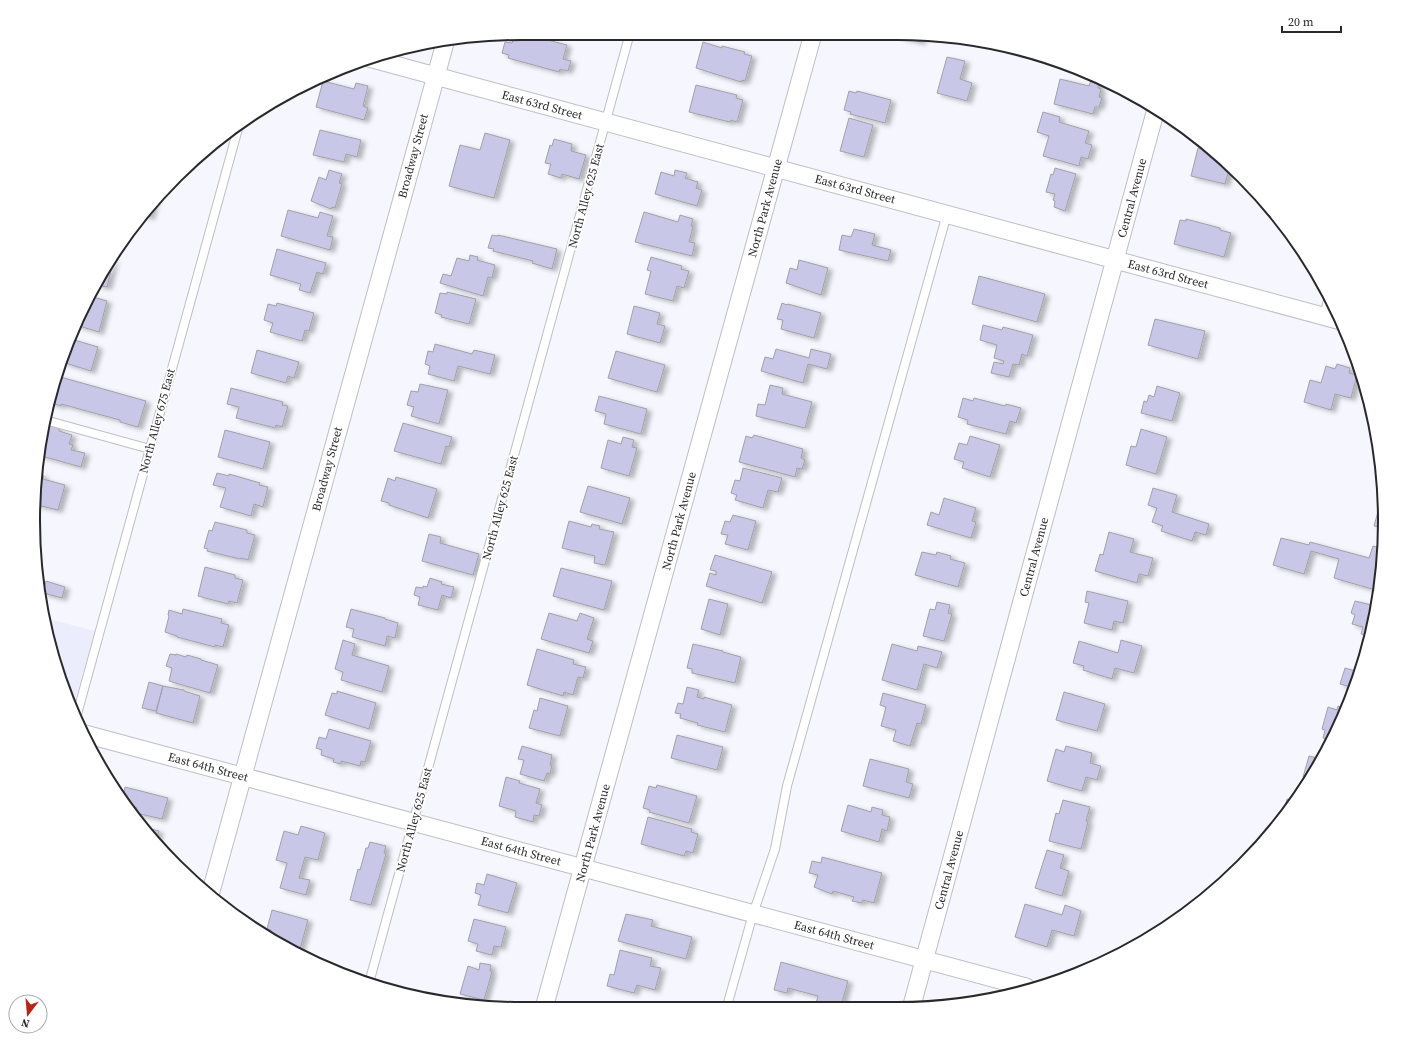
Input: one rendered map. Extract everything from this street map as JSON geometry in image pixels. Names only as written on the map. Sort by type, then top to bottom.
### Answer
[{"type":"street","name":"North Park Avenue","points":[[546,1002],[811,40]]},
{"type":"street","name":"Broadway Street","points":[[212,889],[444,46]]},
{"type":"street","name":"East 63rd Street","points":[[381,61],[1333,319]]},
{"type":"street","name":"Central Avenue","points":[[913,1001],[1154,115]]},
{"type":"street","name":"East 64th Street","points":[[91,736],[1022,986]]},
{"type":"lane","name":"North Alley 625 East","points":[[371,977],[628,40]]},
{"type":"lane","name":"North Alley 675 East","points":[[79,709],[237,133]]},
{"type":"lane","points":[[729,1002],[753,914],[774,849],[787,786],[947,214]]},
{"type":"lane","points":[[1324,317],[1327,306]]},
{"type":"lane","points":[[50,421],[150,449]]},
{"type":"shaded area","points":[[50,619],[95,631],[75,700],[56,645]]},
{"type":"building","points":[[513,40],[548,40],[567,45],[563,59],[571,61],[568,71],[560,69],[559,72],[508,58],[509,55],[502,53],[505,42],[512,43]]},
{"type":"building","points":[[703,42],[722,48],[722,46],[745,52],[744,54],[752,56],[745,81],[742,80],[741,82],[696,68]]},
{"type":"building","points":[[947,57],[965,61],[960,79],[972,83],[967,101],[937,93]]},
{"type":"building","points":[[1060,79],[1089,86],[1091,81],[1099,85],[1098,88],[1101,89],[1099,97],[1102,98],[1099,107],[1095,107],[1093,114],[1054,104]]},
{"type":"building","points":[[326,82],[354,89],[356,83],[368,86],[363,106],[368,108],[364,120],[316,107],[322,84]]},
{"type":"building","points":[[696,85],[737,95],[736,98],[743,100],[737,122],[731,120],[730,122],[689,112]]},
{"type":"building","points":[[849,91],[856,93],[857,91],[891,100],[885,123],[850,114],[851,112],[844,110]]},
{"type":"building","points":[[1043,112],[1060,117],[1059,122],[1089,131],[1085,143],[1092,145],[1088,159],[1081,157],[1079,166],[1043,156],[1049,136],[1037,132]]},
{"type":"building","points":[[849,118],[873,125],[864,157],[840,151]]},
{"type":"building","points":[[320,130],[361,140],[357,157],[346,154],[344,162],[313,155]]},
{"type":"building","points":[[485,133],[510,140],[494,198],[449,186],[460,145],[480,150]]},
{"type":"building","points":[[554,139],[572,144],[571,151],[586,155],[579,179],[562,174],[561,178],[548,174],[551,164],[545,163],[550,145],[552,146]]},
{"type":"building","points":[[1198,148],[1202,149],[1228,173],[1225,184],[1191,176]]},
{"type":"building","points":[[1055,168],[1076,174],[1065,211],[1054,207],[1055,201],[1053,200],[1055,194],[1046,192],[1051,174],[1053,175]]},
{"type":"building","points":[[329,170],[342,174],[339,183],[342,184],[335,208],[332,207],[331,209],[311,201],[319,177],[326,180]]},
{"type":"building","points":[[675,170],[687,173],[685,178],[698,182],[696,188],[702,190],[697,206],[655,194],[661,172],[674,176]]},
{"type":"building","points":[[288,210],[318,218],[320,212],[333,216],[327,236],[333,237],[330,250],[281,236]]},
{"type":"building","points":[[644,212],[678,222],[680,215],[693,219],[691,226],[693,227],[689,242],[695,243],[692,256],[635,242]]},
{"type":"building","points":[[1186,219],[1220,228],[1220,230],[1231,233],[1224,257],[1174,244],[1180,220],[1186,221]]},
{"type":"building","points":[[854,229],[875,234],[872,245],[891,250],[888,261],[839,250],[842,235],[851,237]]},
{"type":"building","points":[[492,235],[498,235],[557,249],[552,269],[532,263],[533,261],[493,251],[494,249],[488,248]]},
{"type":"building","points":[[277,249],[326,263],[323,274],[317,272],[310,293],[299,290],[301,284],[270,275]]},
{"type":"building","points":[[470,255],[478,257],[477,260],[495,265],[492,278],[488,277],[483,296],[440,283],[443,274],[451,276],[457,258],[469,261]]},
{"type":"building","points":[[651,257],[682,266],[681,269],[689,271],[684,288],[677,286],[673,301],[645,294],[651,271],[647,270]]},
{"type":"building","points":[[799,260],[828,268],[821,295],[786,283],[790,268],[797,270]]},
{"type":"building","points":[[112,268],[107,287],[101,286]]},
{"type":"building","points":[[979,276],[1045,294],[1037,322],[972,304]]},
{"type":"building","points":[[447,292],[476,299],[469,324],[441,317],[442,315],[435,313],[440,293],[447,294]]},
{"type":"building","points":[[95,298],[107,301],[99,332],[82,327]]},
{"type":"building","points":[[277,303],[314,313],[309,331],[305,330],[302,341],[270,332],[273,323],[264,320],[268,304],[276,306]]},
{"type":"building","points":[[782,303],[821,313],[814,338],[781,329],[783,320],[777,319]]},
{"type":"building","points":[[634,306],[660,313],[657,324],[665,326],[660,343],[627,334]]},
{"type":"building","points":[[1155,319],[1205,331],[1198,359],[1148,345]]},
{"type":"building","points":[[983,325],[1002,330],[1003,327],[1033,335],[1027,356],[1022,354],[1019,365],[1013,364],[1009,377],[991,373],[994,362],[1003,364],[1004,361],[994,358],[997,345],[980,340]]},
{"type":"building","points":[[76,340],[98,347],[91,371],[67,364]]},
{"type":"building","points":[[435,344],[472,354],[474,350],[495,355],[490,374],[458,366],[454,381],[428,374],[430,366],[425,364],[428,351],[433,352]]},
{"type":"building","points":[[776,349],[809,358],[811,349],[831,354],[827,369],[808,364],[803,383],[761,371],[765,357],[773,359]]},
{"type":"building","points":[[257,350],[299,362],[294,378],[288,376],[286,383],[251,373]]},
{"type":"building","points":[[616,351],[665,365],[657,392],[608,378]]},
{"type":"building","points":[[1337,364],[1350,368],[1349,373],[1355,374],[1356,379],[1351,398],[1335,394],[1331,410],[1304,402],[1310,380],[1321,383],[1326,366],[1335,369]]},
{"type":"building","points":[[62,377],[146,401],[138,427],[120,422],[120,420],[61,404],[61,406],[54,404]]},
{"type":"building","points":[[420,384],[448,390],[439,424],[411,416],[414,407],[407,405],[411,391],[418,392]]},
{"type":"building","points":[[770,385],[783,388],[782,394],[812,402],[805,428],[756,416],[758,404],[765,405]]},
{"type":"building","points":[[1157,386],[1180,393],[1172,421],[1141,413],[1144,401],[1147,402],[1149,395],[1154,397]]},
{"type":"building","points":[[231,388],[283,402],[282,405],[288,406],[282,427],[276,425],[275,428],[236,418],[239,407],[227,404]]},
{"type":"building","points":[[599,396],[647,409],[641,434],[604,424],[606,414],[595,411]]},
{"type":"building","points":[[963,398],[973,401],[974,398],[1005,406],[1006,404],[1021,408],[1016,423],[1010,421],[1006,434],[967,424],[968,420],[958,417]]},
{"type":"building","points":[[403,423],[452,437],[449,447],[446,446],[441,464],[394,451]]},
{"type":"building","points":[[49,425],[59,428],[59,431],[72,435],[69,444],[73,445],[71,450],[85,453],[81,467],[44,457]]},
{"type":"building","points":[[1141,429],[1167,437],[1156,474],[1126,465],[1131,446],[1136,447]]},
{"type":"building","points":[[225,430],[270,442],[263,469],[218,457]]},
{"type":"building","points":[[754,435],[803,449],[801,458],[805,460],[802,469],[797,468],[795,477],[739,462],[746,436],[752,438]]},
{"type":"building","points":[[970,436],[1000,445],[990,477],[962,468],[964,462],[954,459],[959,443],[967,445]]},
{"type":"building","points":[[623,437],[634,440],[632,447],[637,448],[629,476],[601,468],[608,440],[621,444]]},
{"type":"building","points":[[743,468],[782,478],[778,492],[768,490],[763,508],[735,500],[737,495],[731,493],[735,480],[740,481]]},
{"type":"building","points":[[217,473],[229,476],[229,474],[260,483],[259,485],[268,487],[263,507],[254,504],[251,516],[220,507],[226,488],[213,485]]},
{"type":"building","points":[[42,476],[44,476],[43,479],[65,485],[58,510],[40,506]]},
{"type":"building","points":[[396,477],[437,489],[428,518],[381,501],[388,478],[395,481]]},
{"type":"building","points":[[588,486],[630,498],[622,524],[580,512]]},
{"type":"building","points":[[1153,488],[1177,495],[1172,512],[1209,524],[1206,535],[1195,532],[1192,541],[1161,531],[1163,526],[1152,522],[1157,508],[1148,505]]},
{"type":"building","points":[[944,498],[976,508],[972,521],[976,522],[971,538],[927,525],[931,512],[939,515]]},
{"type":"building","points":[[1378,512],[1378,527],[1374,526]]},
{"type":"building","points":[[733,515],[756,521],[748,550],[725,544],[728,535],[721,534],[725,521],[730,522]]},
{"type":"building","points":[[569,521],[591,527],[592,524],[600,526],[599,529],[614,532],[605,565],[594,563],[595,556],[562,548]]},
{"type":"building","points":[[215,522],[247,530],[247,533],[255,535],[248,560],[207,551],[208,549],[204,548],[209,530],[212,531]]},
{"type":"building","points":[[1109,532],[1134,539],[1130,552],[1153,558],[1148,576],[1139,574],[1137,583],[1095,571],[1100,554],[1103,555]]},
{"type":"building","points":[[429,534],[441,537],[440,543],[479,554],[473,575],[422,561]]},
{"type":"building","points":[[1281,538],[1309,545],[1310,542],[1369,558],[1373,546],[1377,547],[1373,589],[1334,578],[1339,559],[1311,551],[1304,574],[1273,565]]},
{"type":"building","points":[[922,552],[936,555],[937,552],[951,556],[950,559],[965,563],[958,587],[915,575]]},
{"type":"building","points":[[715,555],[772,572],[762,603],[706,586],[710,573],[716,575],[716,571],[710,570]]},
{"type":"building","points":[[205,567],[235,575],[235,578],[243,580],[237,603],[229,601],[228,604],[198,596]]},
{"type":"building","points":[[561,568],[612,581],[604,610],[553,596]]},
{"type":"building","points":[[430,578],[442,582],[441,584],[454,587],[451,598],[442,595],[438,610],[418,605],[420,597],[414,595],[416,587],[427,587]]},
{"type":"building","points":[[46,581],[65,587],[62,598],[46,594],[44,587]]},
{"type":"building","points":[[1087,591],[1128,601],[1123,623],[1114,621],[1112,630],[1084,623],[1089,603],[1085,602]]},
{"type":"building","points":[[709,599],[728,604],[720,635],[701,629]]},
{"type":"building","points":[[1355,601],[1371,605],[1364,635],[1361,634],[1363,627],[1352,624],[1355,615],[1351,613]]},
{"type":"building","points":[[937,602],[950,605],[948,613],[952,614],[944,641],[923,636],[930,609],[935,610]]},
{"type":"building","points":[[183,609],[222,619],[221,623],[229,625],[223,647],[215,645],[215,647],[177,637],[165,632],[169,610],[182,614]]},
{"type":"building","points":[[351,609],[398,623],[395,638],[387,636],[385,646],[352,637],[354,629],[346,627]]},
{"type":"building","points":[[549,613],[577,621],[580,613],[594,618],[587,639],[593,641],[589,653],[541,639]]},
{"type":"building","points":[[343,640],[355,644],[352,655],[389,666],[382,692],[341,680],[343,672],[335,669]]},
{"type":"building","points":[[1121,640],[1142,646],[1134,673],[1115,668],[1112,679],[1083,670],[1084,666],[1073,663],[1079,641],[1118,653]]},
{"type":"building","points":[[693,644],[741,657],[735,683],[692,673],[692,669],[687,668]]},
{"type":"building","points":[[892,644],[917,651],[918,646],[942,652],[937,668],[924,664],[917,690],[882,680]]},
{"type":"building","points":[[537,649],[574,660],[573,664],[586,667],[583,678],[578,677],[573,695],[564,692],[563,696],[527,685]]},
{"type":"building","points":[[170,654],[186,657],[187,655],[218,665],[210,693],[169,681],[172,668],[166,666]]},
{"type":"building","points":[[1345,668],[1354,671],[1348,686],[1340,684]]},
{"type":"building","points":[[149,682],[163,686],[156,711],[142,708]]},
{"type":"building","points":[[163,686],[184,690],[200,696],[193,723],[156,713]]},
{"type":"building","points":[[687,687],[699,690],[697,697],[704,699],[704,697],[732,705],[725,732],[697,725],[698,723],[680,718],[681,714],[675,713],[678,703],[683,704]]},
{"type":"building","points":[[337,691],[376,703],[369,729],[325,715],[332,693],[337,694]]},
{"type":"building","points":[[1064,692],[1105,704],[1097,731],[1056,720]]},
{"type":"building","points":[[883,693],[926,705],[921,724],[917,723],[910,746],[893,741],[896,730],[881,726],[886,707],[880,705]]},
{"type":"building","points":[[540,698],[568,706],[560,736],[529,728],[534,710],[537,711]]},
{"type":"building","points":[[1338,706],[1340,707],[1326,739],[1323,738],[1325,730],[1322,729],[1328,707],[1337,710]]},
{"type":"building","points":[[329,729],[371,741],[365,762],[361,761],[360,766],[341,761],[341,764],[333,762],[334,759],[321,755],[322,750],[316,748],[319,737],[326,739]]},
{"type":"building","points":[[677,735],[723,747],[717,770],[671,758]]},
{"type":"building","points":[[522,746],[552,755],[550,774],[547,773],[544,781],[520,774],[524,760],[518,759]]},
{"type":"building","points":[[1066,746],[1092,753],[1090,763],[1101,766],[1097,780],[1086,777],[1082,791],[1047,781],[1056,749],[1064,752]]},
{"type":"building","points":[[1309,756],[1316,758],[1304,777]]},
{"type":"building","points":[[870,759],[909,769],[906,782],[913,784],[909,798],[863,786]]},
{"type":"building","points":[[506,777],[520,781],[519,783],[540,789],[536,803],[542,805],[539,816],[534,815],[533,822],[515,817],[516,811],[499,806]]},
{"type":"building","points":[[657,785],[697,796],[689,823],[649,812],[650,810],[643,808],[649,786],[656,788]]},
{"type":"building","points":[[125,787],[168,798],[162,819],[139,814],[137,808],[134,808],[124,792]]},
{"type":"building","points":[[1063,800],[1090,807],[1081,849],[1049,841],[1056,813],[1059,814]]},
{"type":"building","points":[[848,805],[871,812],[872,807],[883,810],[882,815],[890,817],[887,831],[882,829],[879,842],[841,831]]},
{"type":"building","points":[[648,817],[692,829],[691,832],[698,834],[693,853],[686,851],[684,856],[641,844]]},
{"type":"building","points":[[301,826],[325,833],[318,860],[305,857],[299,878],[310,880],[306,895],[280,888],[287,863],[276,860],[284,831],[298,835]]},
{"type":"building","points":[[152,829],[159,831],[157,836]]},
{"type":"building","points":[[370,842],[386,846],[384,853],[386,854],[371,905],[350,900],[358,869],[360,870],[366,848],[368,848]]},
{"type":"building","points":[[1047,850],[1064,855],[1060,868],[1069,871],[1062,896],[1035,888]]},
{"type":"building","points":[[822,857],[882,873],[874,903],[863,900],[861,903],[852,901],[854,897],[833,891],[832,894],[814,887],[818,875],[809,873],[812,861],[821,863]]},
{"type":"building","points":[[487,874],[517,883],[508,913],[478,905],[481,895],[475,893],[477,883],[484,885]]},
{"type":"building","points":[[1025,904],[1062,915],[1065,905],[1081,911],[1074,936],[1052,930],[1047,947],[1015,937]]},
{"type":"building","points":[[272,910],[308,920],[300,948],[280,938],[270,932],[271,930],[267,929]]},
{"type":"building","points":[[626,914],[653,920],[651,926],[692,937],[686,959],[618,941]]},
{"type":"building","points":[[474,919],[506,927],[501,947],[494,946],[492,955],[476,951],[478,944],[468,941]]},
{"type":"building","points":[[620,950],[652,958],[650,966],[661,968],[655,990],[637,985],[634,993],[607,986],[610,974],[614,975]]},
{"type":"building","points":[[781,962],[848,981],[842,1002],[816,1002],[818,996],[788,988],[787,993],[774,990]]},
{"type":"building","points":[[480,963],[491,965],[490,971],[492,972],[484,1000],[460,994],[468,966],[479,970]]}]
